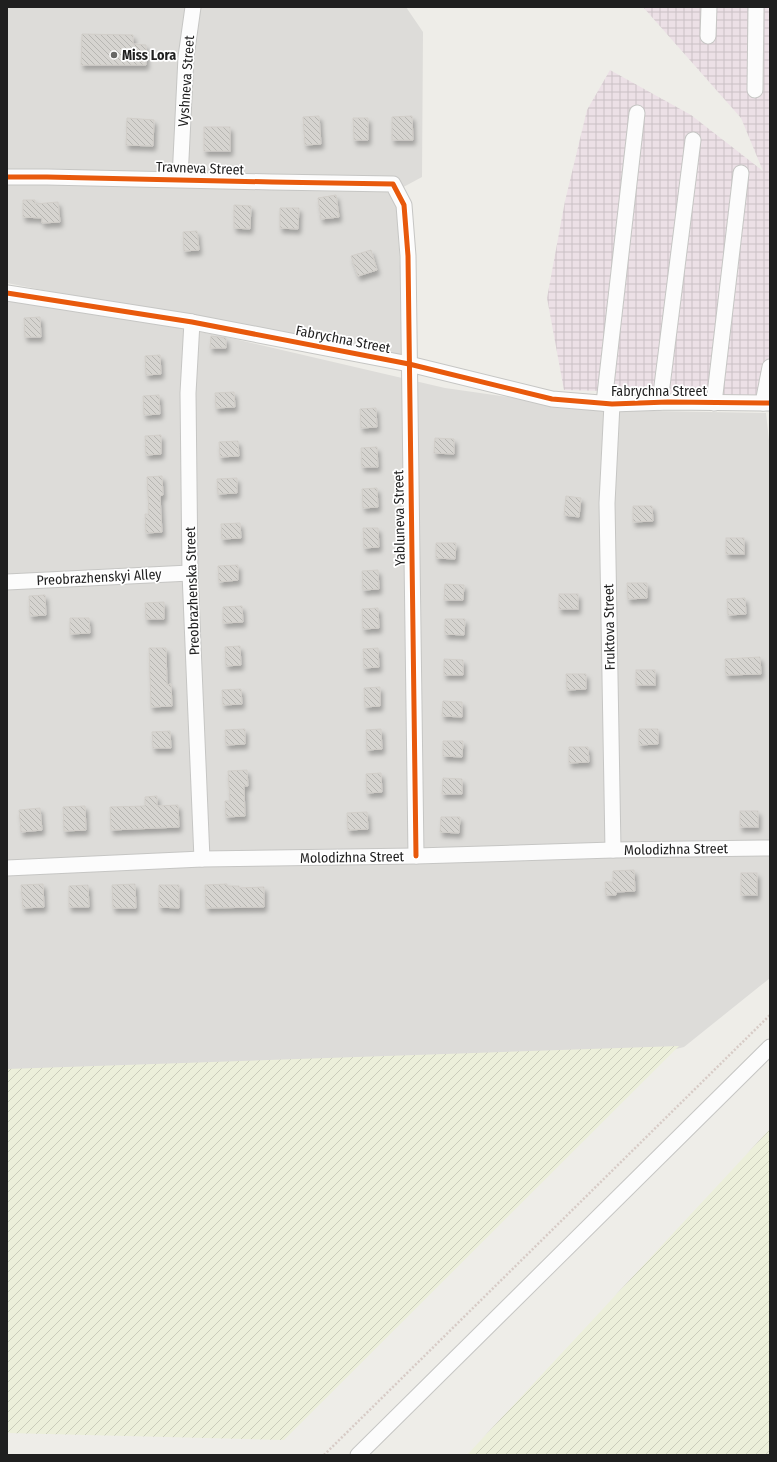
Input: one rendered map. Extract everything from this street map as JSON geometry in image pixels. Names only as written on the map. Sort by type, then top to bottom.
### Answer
[{"type":"street","name":"Vyshneva Street","points":[[180,180],[186,57],[193,7]]},
{"type":"street","points":[[708,36],[709,7]]},
{"type":"street","points":[[755,90],[756,7]]},
{"type":"street","name":"Fruktova Street","points":[[613,850],[607,503],[608,403],[637,113]]},
{"type":"street","points":[[660,402],[693,140]]},
{"type":"street","points":[[714,403],[741,173]]},
{"type":"street","name":"Travneva Street","points":[[7,177],[47,176],[393,184]]},
{"type":"street","name":"Yabluneva Street","points":[[393,184],[404,205],[408,256],[416,856]]},
{"type":"street","name":"Fabrychna Street","points":[[7,292],[192,322],[409,364],[552,399],[608,403],[766,403]]},
{"type":"street","name":"Preobrazhenska Street","points":[[192,322],[188,393],[190,573],[202,859]]},
{"type":"street","points":[[766,403],[770,367]]},
{"type":"street","name":"Preobrazhenskyi Alley","points":[[7,582],[190,573]]},
{"type":"street","name":"Molodizhna Street","points":[[7,868],[202,859],[770,848]]},
{"type":"street","points":[[358,1455],[770,1047]]},
{"type":"path","points":[[324,1455],[770,1015]]},
{"type":"shaded area","points":[[7,7],[406,7],[423,32],[422,177],[396,191],[405,362],[7,283]]},
{"type":"shaded area","points":[[643,7],[770,7],[770,403],[685,393],[564,390],[547,298],[565,201],[587,110],[610,70],[691,115],[763,171],[741,118]]},
{"type":"shaded area","points":[[7,297],[222,336],[445,388],[599,410],[766,413],[770,450],[770,978],[684,1047],[366,1126],[7,1165]]},
{"type":"green space","points":[[679,1046],[284,1440],[7,1433],[7,1069]]},
{"type":"green space","points":[[770,1129],[770,1455],[467,1455]]},
{"type":"building","name":"Miss Lora","points":[[82,34],[133,35],[133,44],[146,45],[146,65],[81,65]]},
{"type":"building","points":[[319,116],[321,144],[305,145],[303,117]]},
{"type":"building","points":[[412,116],[413,140],[392,140],[392,117]]},
{"type":"building","points":[[127,118],[154,120],[153,146],[126,145]]},
{"type":"building","points":[[353,118],[368,118],[368,140],[354,140]]},
{"type":"building","points":[[204,127],[230,127],[230,151],[204,151]]},
{"type":"building","points":[[336,195],[339,217],[321,219],[318,198]]},
{"type":"building","points":[[23,200],[35,200],[35,204],[58,202],[60,222],[42,223],[42,218],[23,217]]},
{"type":"building","points":[[234,205],[251,206],[250,229],[234,228]]},
{"type":"building","points":[[280,208],[299,208],[298,229],[280,228]]},
{"type":"building","points":[[197,231],[199,250],[184,251],[183,232]]},
{"type":"building","points":[[371,250],[377,270],[358,276],[351,256]]},
{"type":"building","points":[[40,317],[41,337],[25,337],[24,318]]},
{"type":"building","points":[[211,336],[226,338],[226,348],[210,348]]},
{"type":"building","points":[[160,355],[161,374],[146,375],[145,356]]},
{"type":"building","points":[[234,392],[235,407],[216,408],[215,393]]},
{"type":"building","points":[[159,395],[160,414],[144,415],[143,396]]},
{"type":"building","points":[[376,408],[377,427],[361,428],[360,409]]},
{"type":"building","points":[[161,435],[161,454],[146,455],[145,436]]},
{"type":"building","points":[[435,438],[454,439],[454,454],[434,453]]},
{"type":"building","points":[[238,441],[239,456],[220,457],[219,442]]},
{"type":"building","points":[[377,447],[378,467],[362,467],[361,448]]},
{"type":"building","points":[[162,476],[163,495],[160,496],[162,532],[146,533],[145,514],[149,514],[147,477]]},
{"type":"building","points":[[237,478],[237,493],[218,494],[217,479]]},
{"type":"building","points":[[377,488],[378,507],[363,508],[362,489]]},
{"type":"building","points":[[566,496],[581,498],[579,517],[564,515]]},
{"type":"building","points":[[633,506],[652,506],[653,521],[633,522]]},
{"type":"building","points":[[240,523],[241,538],[222,539],[221,524]]},
{"type":"building","points":[[363,528],[378,528],[379,547],[364,548]]},
{"type":"building","points":[[726,538],[744,538],[744,554],[726,554]]},
{"type":"building","points":[[436,543],[456,543],[455,559],[436,558]]},
{"type":"building","points":[[238,565],[238,580],[219,582],[218,566]]},
{"type":"building","points":[[378,570],[379,589],[363,590],[362,571]]},
{"type":"building","points":[[627,583],[647,583],[647,598],[628,599]]},
{"type":"building","points":[[445,584],[464,585],[463,600],[444,600]]},
{"type":"building","points":[[559,594],[578,594],[578,609],[559,609]]},
{"type":"building","points":[[45,595],[46,615],[30,616],[29,596]]},
{"type":"building","points":[[745,598],[746,614],[728,615],[727,599]]},
{"type":"building","points":[[164,602],[164,619],[146,619],[145,603]]},
{"type":"building","points":[[242,606],[243,622],[223,623],[223,607]]},
{"type":"building","points":[[378,608],[379,628],[363,629],[362,609]]},
{"type":"building","points":[[70,618],[89,618],[90,633],[70,634]]},
{"type":"building","points":[[445,619],[465,619],[464,635],[445,634]]},
{"type":"building","points":[[240,646],[241,665],[226,666],[225,647]]},
{"type":"building","points":[[149,648],[166,648],[167,685],[171,684],[172,706],[151,707]]},
{"type":"building","points":[[378,648],[379,667],[364,668],[363,649]]},
{"type":"building","points":[[760,657],[761,674],[726,675],[725,659]]},
{"type":"building","points":[[444,659],[463,660],[463,675],[444,675]]},
{"type":"building","points":[[636,670],[655,670],[655,685],[636,685]]},
{"type":"building","points":[[566,674],[586,674],[586,689],[567,690]]},
{"type":"building","points":[[380,687],[380,706],[365,707],[364,688]]},
{"type":"building","points":[[241,689],[242,704],[223,705],[222,690]]},
{"type":"building","points":[[443,701],[462,702],[462,717],[442,716]]},
{"type":"building","points":[[245,729],[245,744],[226,745],[225,730]]},
{"type":"building","points":[[381,729],[382,749],[367,750],[366,730]]},
{"type":"building","points":[[639,729],[658,729],[658,744],[639,745]]},
{"type":"building","points":[[170,731],[171,748],[153,748],[152,732]]},
{"type":"building","points":[[443,741],[463,741],[462,757],[443,756]]},
{"type":"building","points":[[569,747],[588,747],[589,762],[569,763]]},
{"type":"building","points":[[247,770],[248,786],[244,786],[245,816],[226,817],[225,801],[230,801],[228,771]]},
{"type":"building","points":[[381,773],[382,792],[367,793],[366,774]]},
{"type":"building","points":[[443,778],[462,779],[462,794],[442,794]]},
{"type":"building","points":[[157,796],[157,806],[178,805],[179,827],[111,830],[110,807],[145,806],[145,797]]},
{"type":"building","points":[[85,806],[86,830],[64,831],[63,807]]},
{"type":"building","points":[[40,808],[42,830],[21,832],[19,810]]},
{"type":"building","points":[[740,811],[758,811],[758,827],[740,827]]},
{"type":"building","points":[[367,812],[368,829],[348,830],[347,813]]},
{"type":"building","points":[[441,817],[460,817],[459,833],[440,832]]},
{"type":"building","points":[[634,870],[635,891],[616,892],[616,895],[606,895],[605,882],[613,882],[613,871]]},
{"type":"building","points":[[741,873],[757,873],[757,895],[741,895]]},
{"type":"building","points":[[43,884],[44,907],[23,908],[21,885]]},
{"type":"building","points":[[135,884],[136,908],[113,908],[112,885]]},
{"type":"building","points":[[227,884],[227,886],[239,886],[239,888],[264,887],[264,907],[206,908],[205,885]]},
{"type":"building","points":[[88,885],[89,907],[69,907],[69,886]]},
{"type":"building","points":[[159,885],[179,885],[179,908],[159,907]]},
{"type":"cycle path","points":[[7,177],[393,184],[404,205],[408,256],[416,856]]},
{"type":"cycle path","points":[[7,293],[192,322],[409,364],[552,399],[612,404],[668,402],[770,403]]},
{"type":"place","name":"Miss Lora","points":[[114,55]]}]
